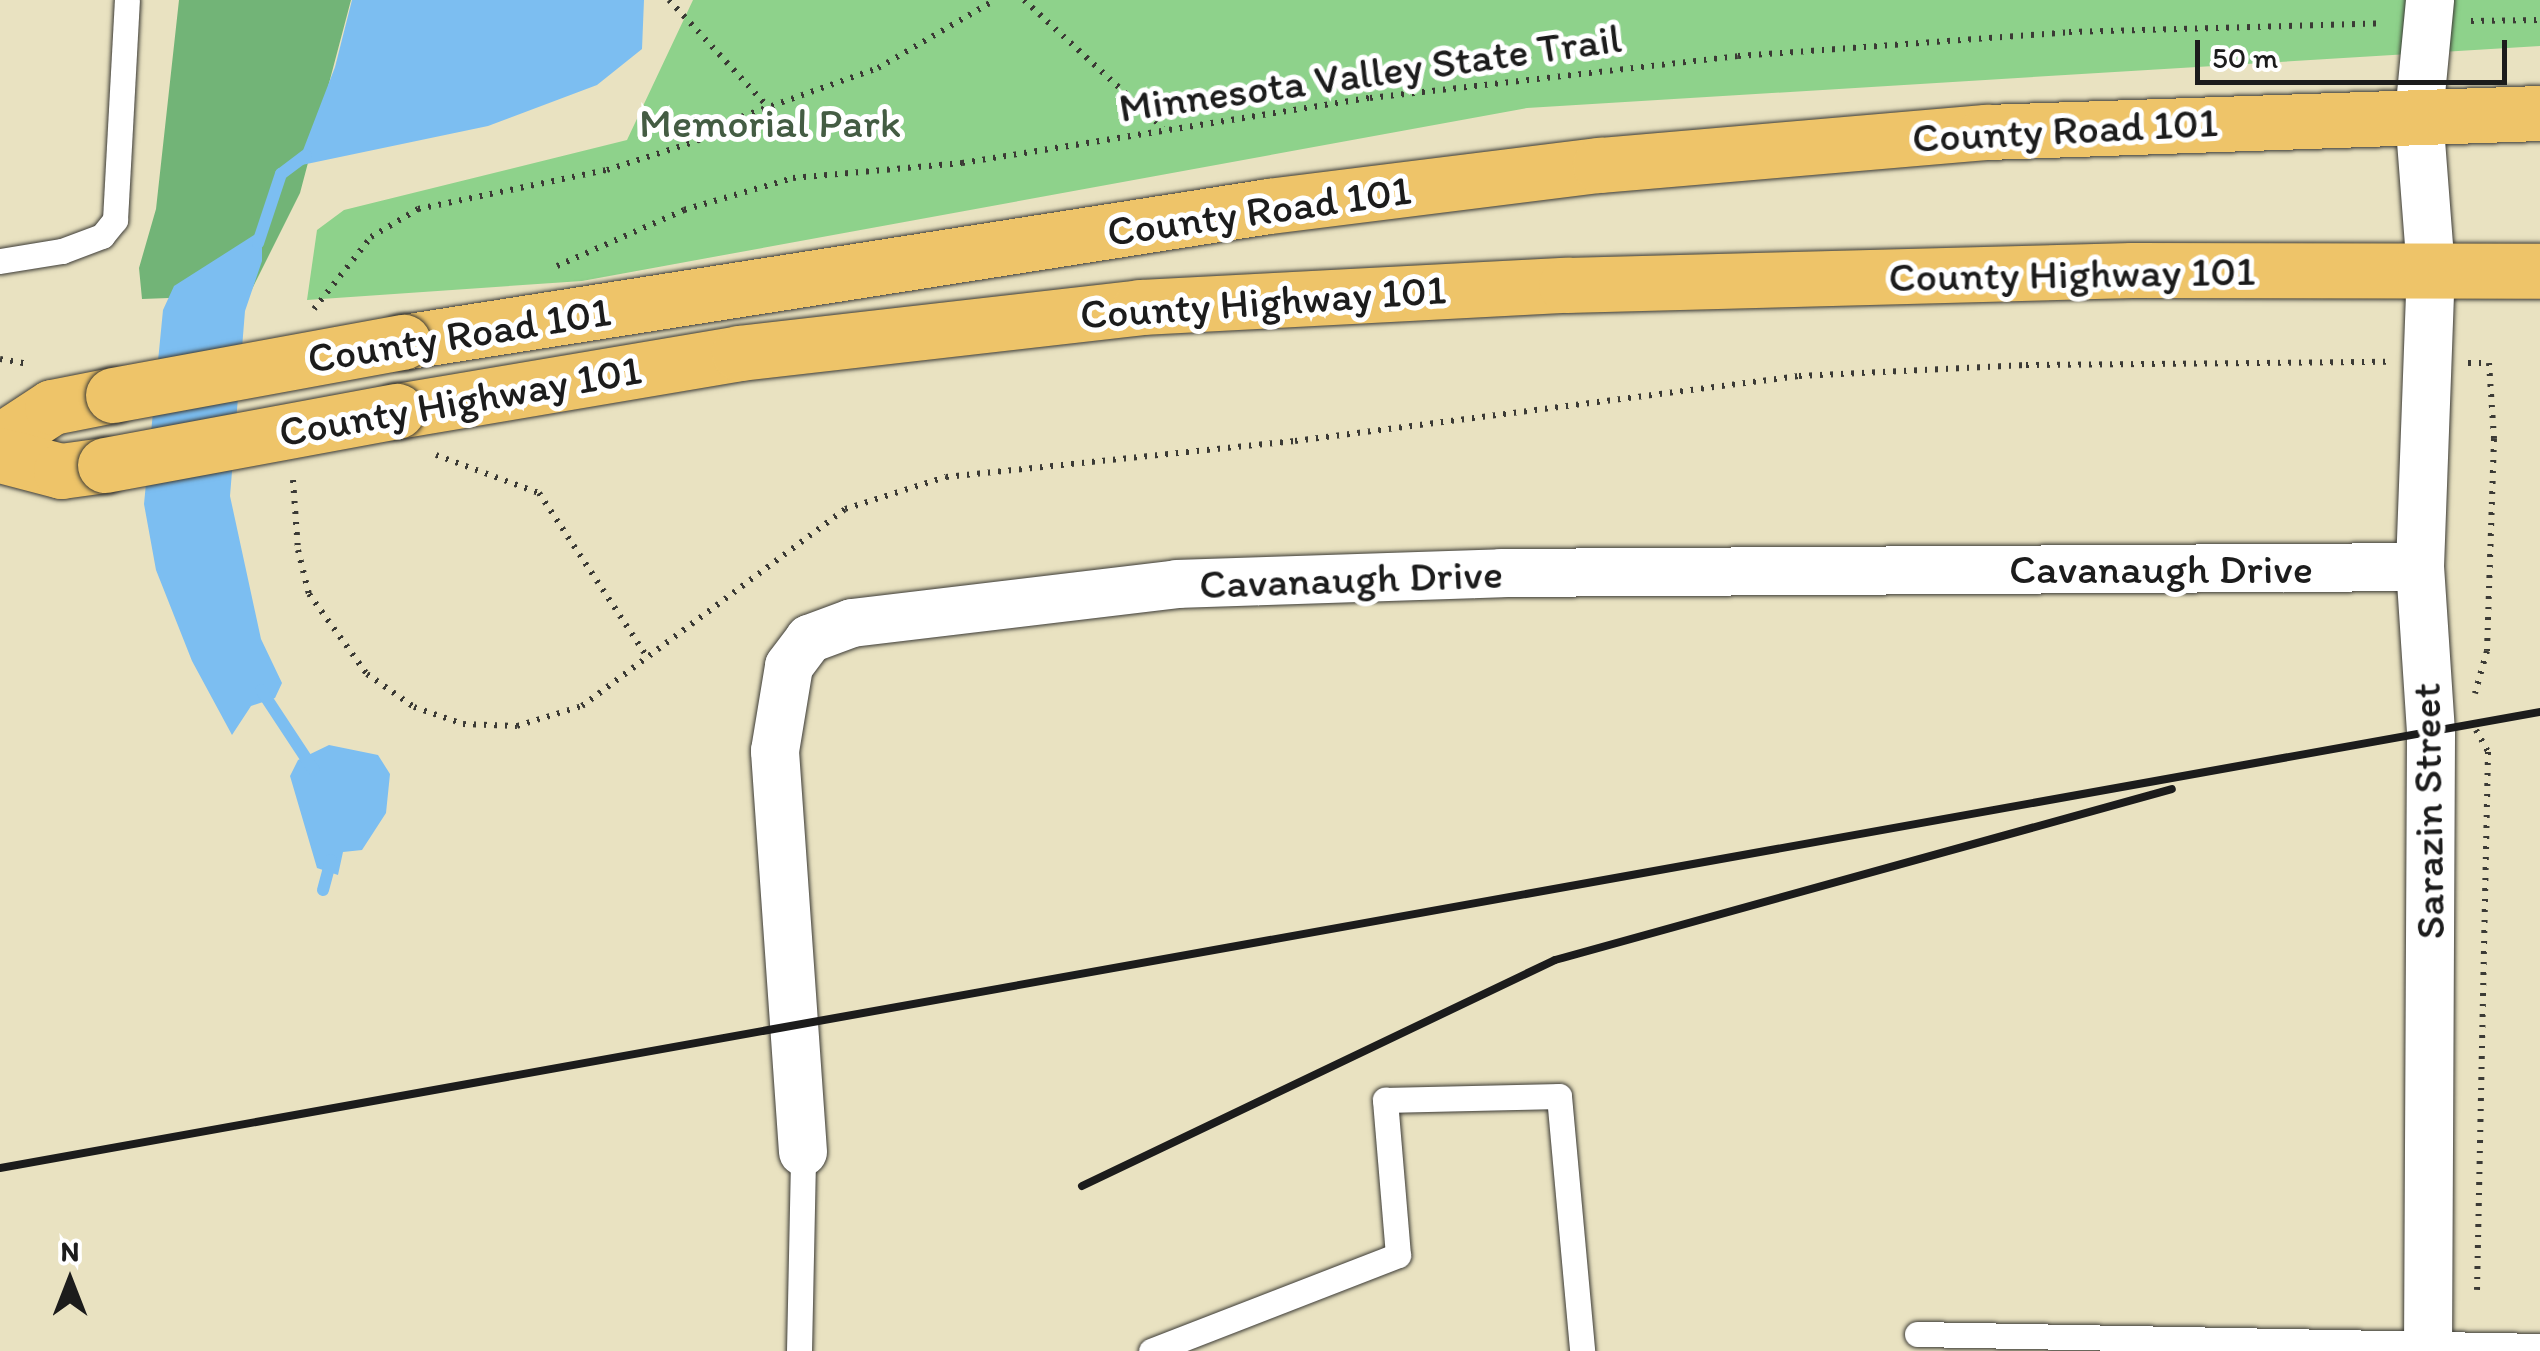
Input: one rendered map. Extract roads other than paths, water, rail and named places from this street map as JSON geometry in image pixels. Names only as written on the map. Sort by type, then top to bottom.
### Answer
[{"type":"main road","name":"County Road 101","points":[[0,440],[52,406],[403,342],[1286,204],[1600,166],[1988,132],[2540,114]]},
{"type":"main road","name":"County Highway 101","points":[[0,455],[61,471],[412,432],[738,353],[1140,306],[1566,285],[2132,270],[2540,270]]},
{"type":"street","name":"Sarazin Street","points":[[2428,1346],[2431,732],[2420,567],[2431,271],[2420,115],[2429,11]]},
{"type":"street","name":"Cavanaugh Drive","points":[[803,1152],[799,1026],[775,751],[778,709],[790,666],[809,639],[852,623],[1178,584],[1501,574],[2420,567]]},
{"type":"lane","points":[[0,261],[62,251],[102,236],[114,220],[127,0]]},
{"type":"lane","points":[[1151,1351],[1398,1255],[1385,1100],[1560,1096],[1582,1351]]},
{"type":"lane","points":[[799,1351],[803,1152]]},
{"type":"lane","points":[[1917,1334],[2540,1346]]},
{"type":"water","points":[[352,0],[644,0],[642,49],[597,85],[488,126],[297,166],[335,67]]},
{"type":"water","points":[[262,230],[262,261],[245,311],[230,496],[261,639],[282,683],[275,698],[251,706],[232,735],[192,661],[156,570],[144,504],[163,310],[174,286]]},
{"type":"water","points":[[329,745],[378,755],[390,774],[386,813],[362,850],[343,852],[338,875],[317,868],[290,776],[298,760]]},
{"type":"waterway","points":[[258,243],[281,174],[306,155]]},
{"type":"waterway","points":[[261,690],[313,769]]},
{"type":"waterway","points":[[323,890],[331,860]]},
{"type":"railway","points":[[0,1168],[2540,712]]},
{"type":"railway","points":[[1082,1186],[1555,960],[2172,789]]},
{"type":"park label","name":"Memorial Park","points":[[770,123]]}]
